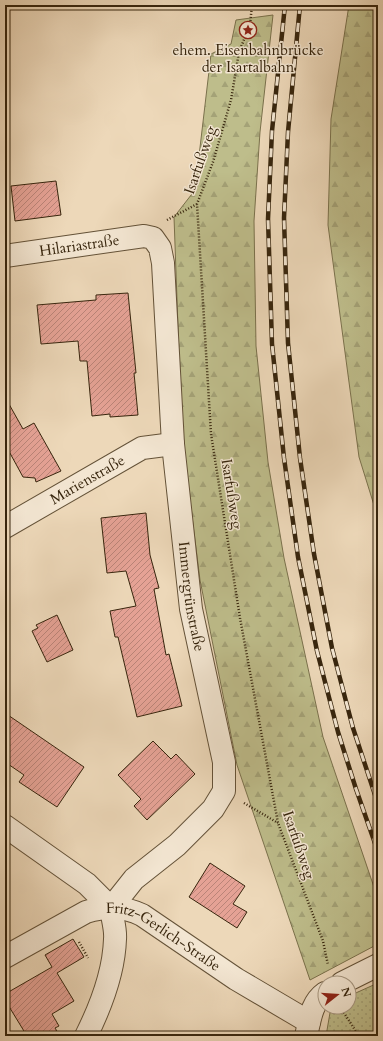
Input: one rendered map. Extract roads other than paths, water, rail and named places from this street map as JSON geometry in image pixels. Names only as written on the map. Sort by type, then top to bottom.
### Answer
[{"type":"street","name":"Hilariastraße","points":[[5,256],[144,236],[153,238]]},
{"type":"street","name":"Immergrünstraße","points":[[111,908],[134,879],[177,845],[213,809],[224,791],[224,762],[191,609],[173,444],[163,263],[160,248],[153,238]]},
{"type":"street","name":"Marienstraße","points":[[5,527],[142,448],[173,444]]},
{"type":"street","name":"Fritz-Gerlich-Straße","points":[[5,826],[87,884],[111,908],[130,909],[142,915],[308,1029]]},
{"type":"street","points":[[5,957],[86,912],[97,909],[111,908],[116,938],[111,970],[97,1013],[86,1036]]},
{"type":"street","points":[[339,975],[378,965]]},
{"type":"street","points":[[308,1029],[312,1009],[317,1000]]},
{"type":"railway","points":[[285,5],[272,131],[268,219],[272,344],[284,458],[298,557],[317,651],[338,732],[378,852]]},
{"type":"railway","points":[[300,5],[288,132],[284,218],[288,343],[300,458],[314,554],[332,648],[353,728],[378,804]]},
{"type":"place","name":"ehem. Eisenbahnbrücke der Isartalbahn","points":[[248,30]]}]
